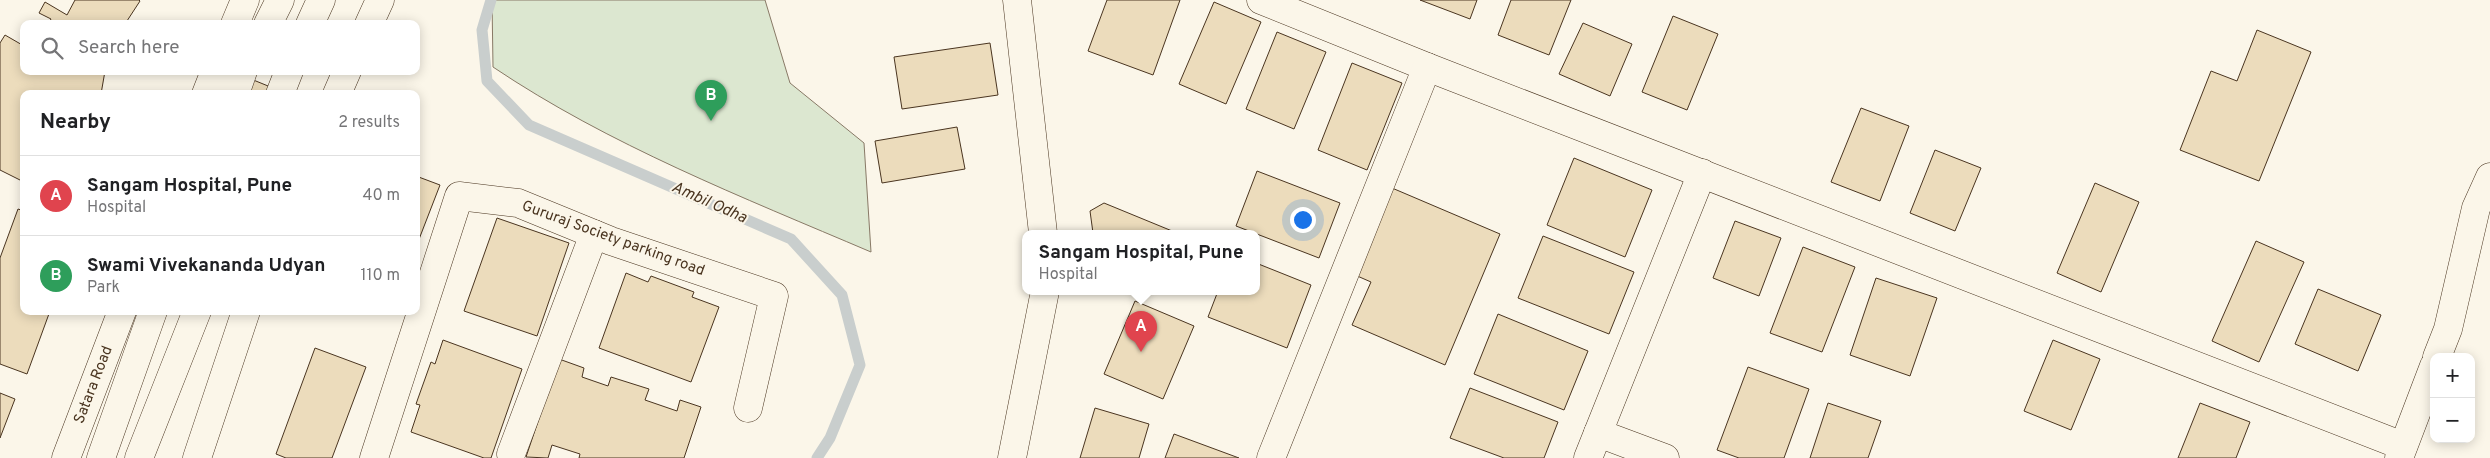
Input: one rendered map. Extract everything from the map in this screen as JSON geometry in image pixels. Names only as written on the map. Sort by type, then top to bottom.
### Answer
[{"type":"main road","points":[[237,20],[245,0]]},
{"type":"main road","points":[[270,20],[280,0]]},
{"type":"main road","points":[[312,20],[321,0]]},
{"type":"main road","points":[[371,20],[380,0]]},
{"type":"main road","points":[[1017,0],[1043,230]]},
{"type":"main road","points":[[1261,0],[1427,67],[1702,173],[2401,452],[2430,376]]},
{"type":"main road","points":[[1271,458],[1427,67]]},
{"type":"main road","points":[[208,90],[213,75]]},
{"type":"main road","points":[[236,90],[242,75]]},
{"type":"main road","points":[[282,90],[287,75]]},
{"type":"main road","points":[[339,90],[345,75]]},
{"type":"main road","points":[[1588,458],[1702,173]]},
{"type":"main road","points":[[2439,353],[2448,329],[2476,208],[2490,177]]},
{"type":"main road","name":"Gururaj Society parking road","points":[[374,458],[459,196],[518,203],[594,234],[774,296],[748,408]]},
{"type":"main road","points":[[511,454],[594,234]]},
{"type":"main road","points":[[1012,458],[1045,295]]},
{"type":"main road","name":"Satara Road","points":[[66,458],[120,315]]},
{"type":"main road","points":[[101,458],[152,315]]},
{"type":"main road","points":[[138,458],[195,315]]},
{"type":"main road","points":[[197,458],[245,315]]},
{"type":"main road","points":[[1598,433],[1665,458]]},
{"type":"green space","points":[[492,0],[765,0],[790,83],[864,143],[871,252],[725,190],[630,145],[537,95],[493,67]]},
{"type":"building","points":[[75,0],[140,1],[128,20],[50,20],[39,13],[45,2],[67,15]]},
{"type":"building","points":[[1107,0],[1180,0],[1153,75],[1088,51]]},
{"type":"building","points":[[1420,0],[1477,0],[1470,19]]},
{"type":"building","points":[[1511,0],[1571,0],[1549,55],[1498,35]]},
{"type":"building","points":[[1214,2],[1261,22],[1226,104],[1179,84]]},
{"type":"building","points":[[1673,16],[1718,34],[1687,110],[1642,92]]},
{"type":"building","points":[[1583,23],[1632,44],[1610,96],[1559,74]]},
{"type":"building","points":[[2257,30],[2311,52],[2259,181],[2180,150],[2211,71],[2237,81]]},
{"type":"building","points":[[1277,32],[1326,52],[1294,129],[1246,109]]},
{"type":"building","points":[[5,35],[20,44],[20,75],[104,75],[102,90],[20,90],[20,180],[0,170],[0,43]]},
{"type":"building","points":[[990,43],[998,95],[902,109],[894,57]]},
{"type":"building","points":[[1352,63],[1402,83],[1367,170],[1318,150]]},
{"type":"building","points":[[246,77],[273,88],[272,90],[241,90]]},
{"type":"building","points":[[1861,108],[1909,126],[1880,201],[1831,182]]},
{"type":"building","points":[[957,127],[965,169],[882,183],[875,141]]},
{"type":"building","points":[[1935,150],[1981,168],[1955,231],[1910,213]]},
{"type":"building","points":[[1574,158],[1652,190],[1625,257],[1547,225]]},
{"type":"building","points":[[1257,171],[1340,203],[1319,258],[1260,235],[1260,230],[1246,230],[1236,226]]},
{"type":"building","points":[[420,178],[440,185],[420,237]]},
{"type":"building","points":[[2095,183],[2139,202],[2101,292],[2057,273]]},
{"type":"building","points":[[1392,188],[1500,234],[1445,365],[1352,325],[1371,282],[1355,275]]},
{"type":"building","points":[[1104,203],[1170,230],[1093,230],[1090,211]]},
{"type":"building","points":[[18,209],[20,210],[20,315],[49,315],[27,374],[0,364],[0,258]]},
{"type":"building","points":[[497,218],[569,243],[537,336],[464,311]]},
{"type":"building","points":[[1735,221],[1781,238],[1759,296],[1713,278]]},
{"type":"building","points":[[1543,236],[1634,272],[1609,334],[1518,298]]},
{"type":"building","points":[[2256,241],[2304,262],[2259,362],[2212,341]]},
{"type":"building","points":[[1803,247],[1855,267],[1822,352],[1770,333]]},
{"type":"building","points":[[1260,265],[1311,285],[1287,348],[1208,317],[1216,295],[1260,295]]},
{"type":"building","points":[[626,273],[648,282],[651,276],[694,292],[692,297],[719,307],[691,382],[599,348]]},
{"type":"building","points":[[1876,278],[1937,298],[1910,376],[1850,355]]},
{"type":"building","points":[[2318,289],[2381,315],[2358,371],[2295,344]]},
{"type":"building","points":[[1135,301],[1194,326],[1163,399],[1104,374]]},
{"type":"building","points":[[1498,314],[1588,351],[1564,410],[1474,374]]},
{"type":"building","points":[[443,340],[522,369],[491,458],[484,458],[411,432],[420,405],[416,404],[431,362],[435,364]]},
{"type":"building","points":[[2053,340],[2100,359],[2071,430],[2024,411]]},
{"type":"building","points":[[315,348],[366,367],[332,458],[286,458],[276,454]]},
{"type":"building","points":[[559,359],[584,368],[582,377],[608,386],[611,377],[649,389],[645,400],[677,411],[680,400],[701,407],[684,458],[579,458],[580,454],[552,445],[548,458],[526,457]]},
{"type":"building","points":[[1748,367],[1809,389],[1784,458],[1739,458],[1717,450]]},
{"type":"building","points":[[1470,388],[1558,422],[1544,458],[1504,458],[1450,438]]},
{"type":"building","points":[[0,393],[15,399],[0,438]]},
{"type":"building","points":[[1828,403],[1881,421],[1868,458],[1810,458]]},
{"type":"building","points":[[2200,403],[2250,422],[2236,458],[2178,458]]},
{"type":"building","points":[[1095,408],[1149,424],[1139,458],[1080,458]]},
{"type":"building","points":[[1174,434],[1239,458],[1165,458]]},
{"type":"waterway","name":"Ambil Odha","points":[[491,0],[482,30],[487,81],[529,125],[791,239],[842,295],[860,365],[830,438],[817,458]]},
{"type":"place","name":"Swami Vivekananda Udyan","points":[[711,121]]},
{"type":"place","name":"Sangam Hospital, Pune","points":[[1141,352]]}]
